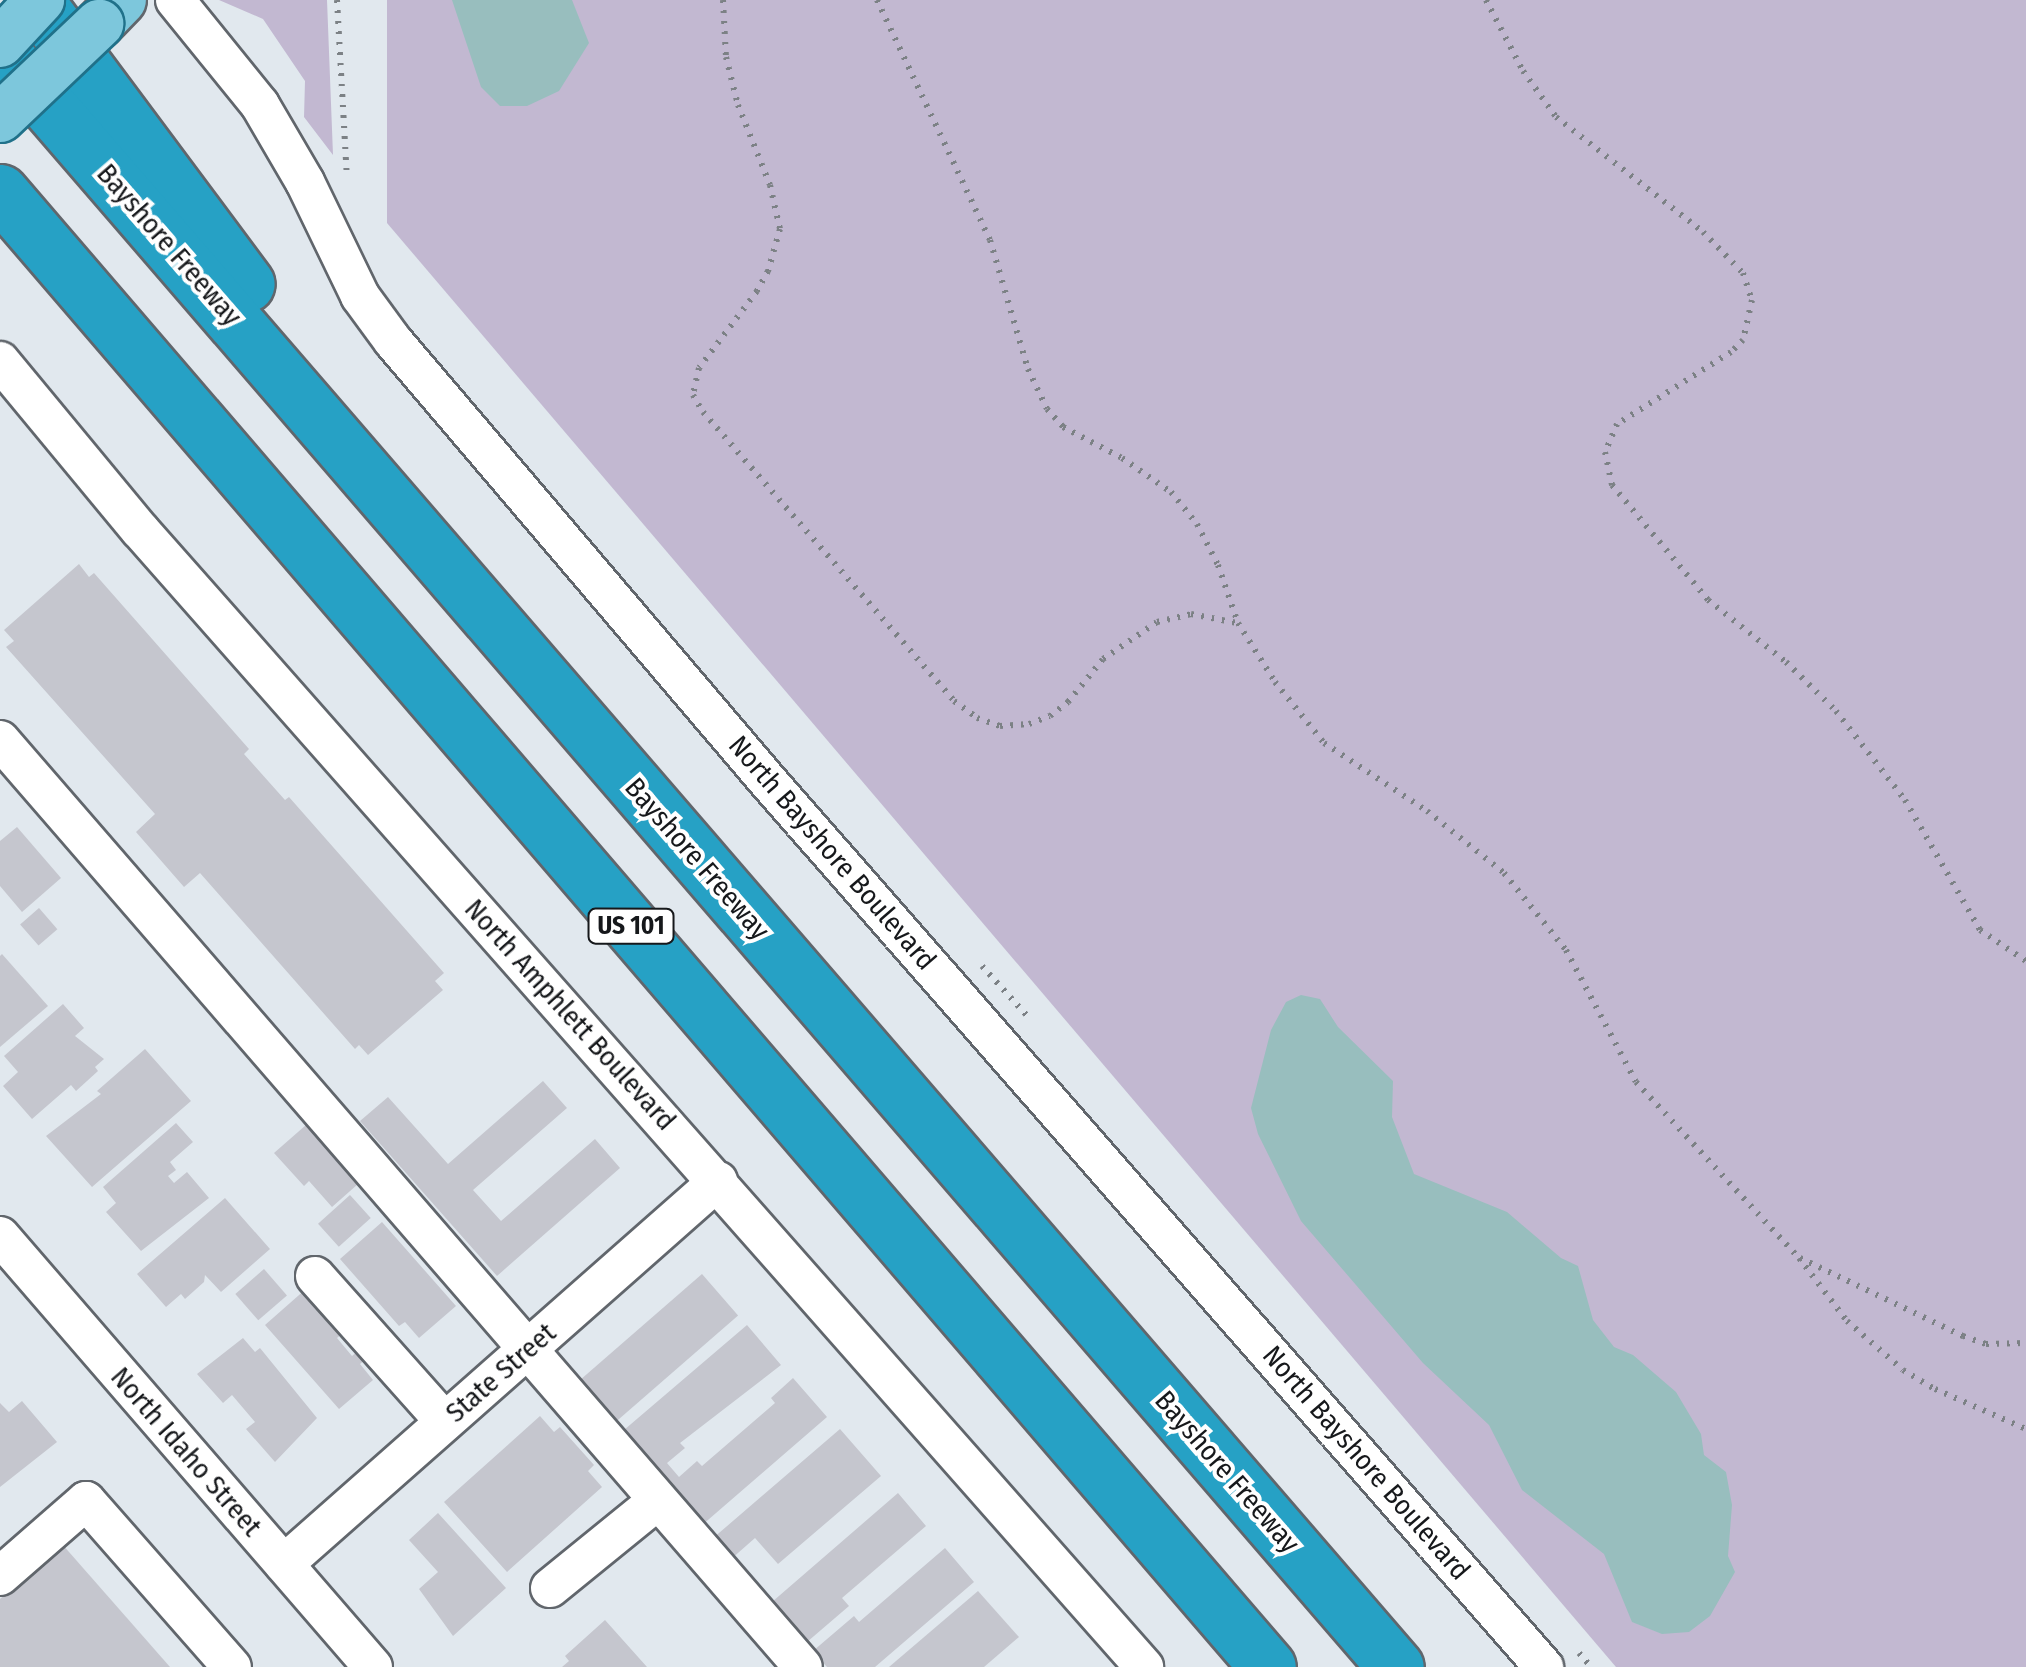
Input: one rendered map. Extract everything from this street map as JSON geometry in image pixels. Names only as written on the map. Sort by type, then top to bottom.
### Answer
[{"type":"highway","points":[[38,0],[561,702]]},
{"type":"highway","name":"Bayshore Freeway","points":[[0,46],[1396,1667]]},
{"type":"highway","name":"US 101","points":[[0,192],[1268,1667]]},
{"type":"main road","points":[[0,46],[38,0]]},
{"type":"main road","points":[[0,118],[110,12]]},
{"type":"street","name":"North Bayshore Boulevard","points":[[175,0],[260,105],[304,182],[360,296],[393,341],[766,779],[1555,1652]]},
{"type":"street","name":"North Amphlett Boulevard","points":[[0,361],[140,530],[1144,1667]]},
{"type":"street","points":[[0,740],[525,1351],[803,1667]]},
{"type":"street","name":"State Street","points":[[284,1564],[718,1181]]},
{"type":"street","name":"North Idaho Street","points":[[0,1236],[373,1667]]},
{"type":"street","points":[[315,1276],[444,1422]]},
{"type":"street","points":[[550,1588],[657,1500]]},
{"type":"street","points":[[0,1576],[86,1501],[232,1667]]},
{"type":"path","points":[[337,0],[349,197]]},
{"type":"path","points":[[723,0],[726,56],[738,105],[770,185],[780,229],[768,271],[757,291],[699,368],[693,395],[702,412],[954,701],[976,718],[1000,726],[1029,724],[1050,716],[1068,702],[1103,659],[1157,622],[1191,614],[1238,624]]},
{"type":"path","points":[[878,0],[990,240],[1028,369],[1047,409],[1063,427],[1122,458],[1171,492],[1204,538],[1238,624],[1275,682],[1324,743],[1427,812],[1504,874],[1566,950],[1636,1082],[1798,1258],[1848,1321],[1902,1370],[2026,1429]]},
{"type":"path","points":[[1486,0],[1523,70],[1556,117],[1703,232],[1743,273],[1752,300],[1743,340],[1731,352],[1618,424],[1605,452],[1612,485],[1708,600],[1786,662],[1836,711],[1905,800],[1980,930],[2026,961]]},
{"type":"path","points":[[978,962],[1040,1030]]},
{"type":"path","points":[[1798,1258],[1963,1336],[1986,1344],[2026,1343]]},
{"type":"path","points":[[1555,1652],[1591,1667]]},
{"type":"shaded area","points":[[219,0],[327,0],[333,155],[304,117],[305,81],[263,19]]},
{"type":"shaded area","points":[[387,0],[2026,0],[2026,1667],[1616,1667],[387,223]]},
{"type":"shaded area","points":[[452,0],[572,0],[589,43],[559,91],[527,106],[500,106],[481,87]]},
{"type":"shaded area","points":[[1301,995],[1320,999],[1338,1027],[1393,1081],[1392,1117],[1414,1174],[1507,1212],[1561,1258],[1578,1266],[1593,1320],[1614,1347],[1633,1355],[1676,1392],[1701,1434],[1704,1455],[1726,1472],[1732,1505],[1728,1556],[1735,1572],[1710,1616],[1689,1632],[1662,1634],[1632,1622],[1604,1554],[1522,1490],[1489,1425],[1423,1363],[1301,1221],[1258,1134],[1251,1108],[1271,1030],[1286,1002]]},
{"type":"building","points":[[79,564],[89,577],[94,573],[249,749],[244,754],[285,800],[289,797],[444,973],[435,981],[443,990],[368,1055],[359,1045],[355,1049],[200,873],[184,887],[136,832],[155,814],[6,647],[14,641],[4,630]]},
{"type":"building","points":[[17,827],[61,878],[22,912],[0,886],[0,841]]},
{"type":"building","points":[[39,908],[57,929],[39,946],[20,924]]},
{"type":"building","points":[[0,956],[48,1006],[0,1047]]},
{"type":"building","points":[[63,1004],[84,1028],[75,1036],[104,1059],[95,1067],[98,1071],[76,1091],[71,1085],[32,1119],[3,1086],[18,1072],[4,1056]]},
{"type":"building","points":[[145,1049],[191,1101],[92,1187],[46,1136],[101,1094],[97,1091]]},
{"type":"building","points":[[543,1081],[567,1108],[473,1190],[501,1221],[595,1139],[620,1168],[497,1276],[360,1121],[388,1097],[448,1164]]},
{"type":"building","points":[[176,1123],[193,1142],[170,1162],[176,1170],[168,1176],[174,1183],[187,1172],[209,1198],[141,1251],[106,1212],[116,1203],[103,1187]]},
{"type":"building","points":[[306,1125],[358,1184],[332,1207],[309,1181],[304,1186],[274,1153]]},
{"type":"building","points":[[350,1195],[371,1218],[339,1247],[318,1224]]},
{"type":"building","points":[[225,1198],[270,1249],[221,1292],[205,1275],[204,1282],[185,1299],[181,1294],[166,1307],[137,1274]]},
{"type":"building","points":[[382,1222],[456,1306],[419,1338],[405,1322],[399,1326],[340,1259]]},
{"type":"building","points":[[264,1269],[287,1295],[258,1320],[235,1294]]},
{"type":"building","points":[[702,1274],[738,1316],[617,1420],[581,1379]]},
{"type":"building","points":[[307,1288],[345,1331],[337,1338],[352,1356],[359,1350],[367,1358],[360,1364],[373,1380],[339,1409],[265,1325]]},
{"type":"building","points":[[747,1325],[781,1365],[680,1443],[685,1448],[667,1463],[679,1477],[697,1461],[702,1466],[775,1403],[771,1398],[793,1378],[827,1417],[701,1526],[624,1430]]},
{"type":"building","points":[[243,1338],[255,1352],[260,1348],[317,1418],[275,1462],[246,1429],[255,1422],[232,1395],[223,1403],[197,1374]]},
{"type":"building","points":[[22,1401],[57,1442],[0,1487],[0,1403],[9,1412]]},
{"type":"building","points":[[540,1416],[554,1432],[560,1427],[594,1465],[588,1471],[602,1487],[507,1572],[444,1502]]},
{"type":"building","points":[[840,1429],[881,1476],[778,1564],[755,1538],[730,1560],[712,1539]]},
{"type":"building","points":[[898,1493],[926,1526],[842,1598],[849,1606],[807,1642],[772,1602]]},
{"type":"building","points":[[438,1513],[506,1588],[453,1636],[419,1589],[438,1572],[409,1540]]},
{"type":"building","points":[[62,1544],[170,1667],[0,1667],[0,1599]]},
{"type":"building","points":[[945,1548],[974,1582],[875,1667],[827,1667],[813,1651],[854,1616],[859,1622]]},
{"type":"building","points":[[978,1591],[1019,1637],[984,1667],[889,1667]]},
{"type":"building","points":[[605,1620],[647,1667],[562,1667],[569,1661],[565,1656]]}]
